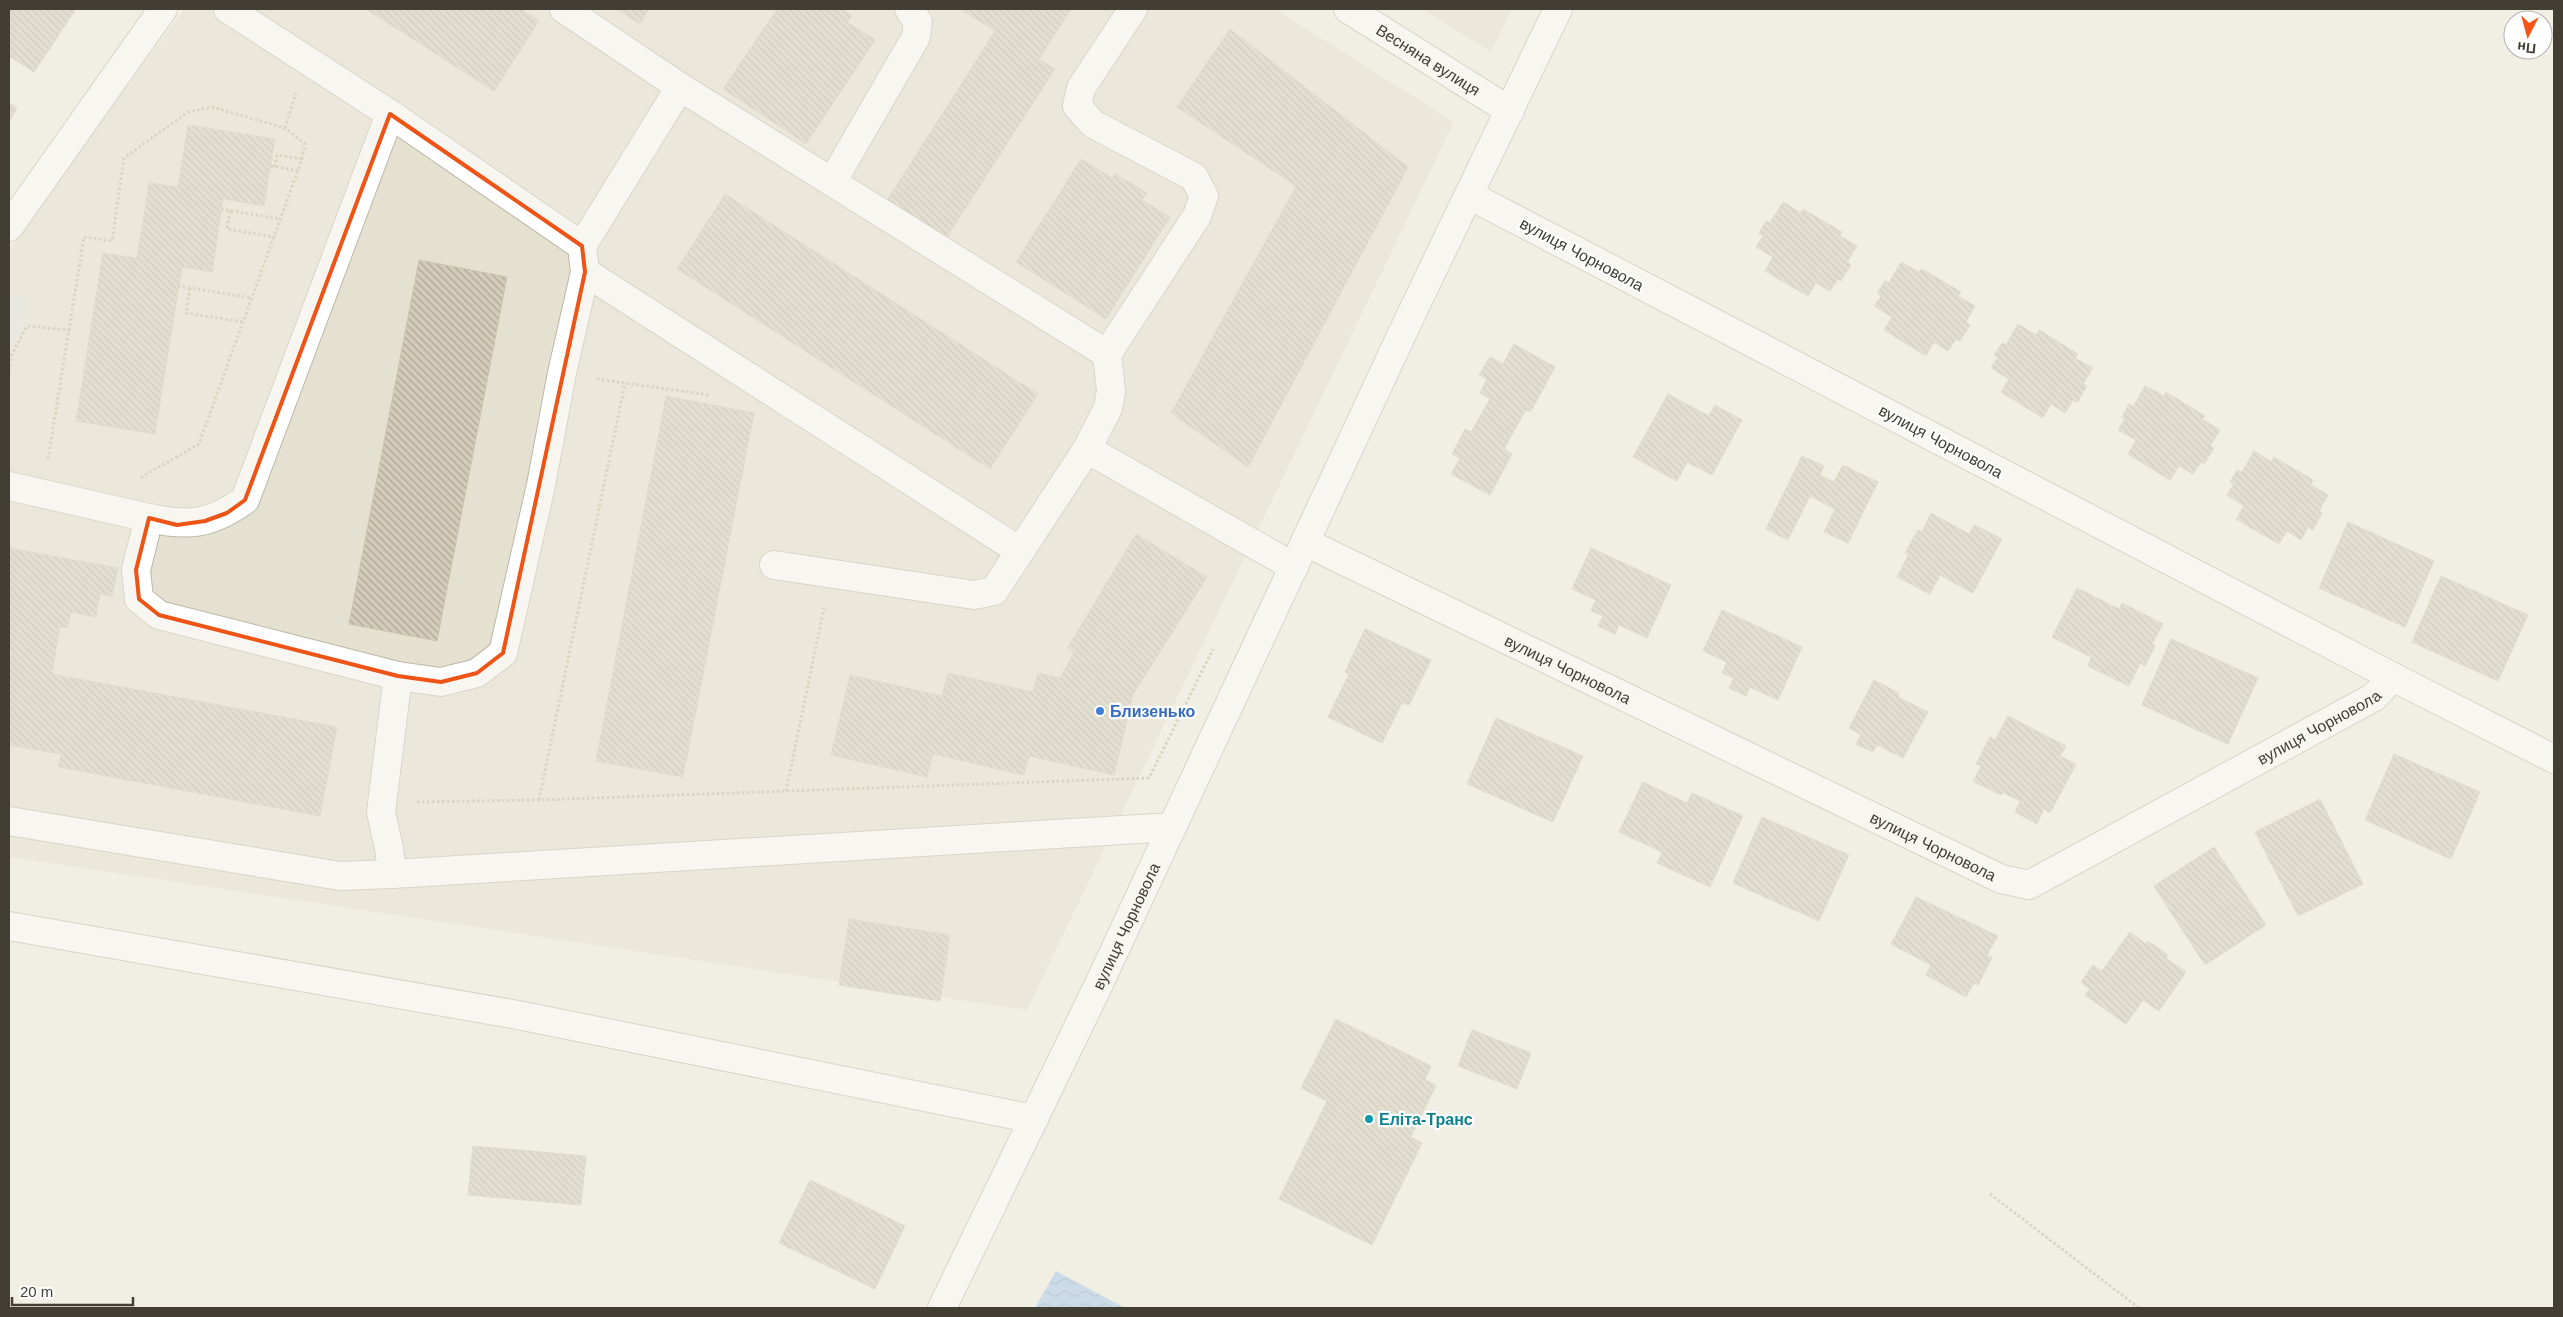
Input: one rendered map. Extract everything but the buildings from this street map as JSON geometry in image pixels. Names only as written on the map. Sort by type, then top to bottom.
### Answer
[{"type":"street","points":[[9,226],[163,9]]},
{"type":"street","points":[[228,9],[390,114],[584,259],[1020,551]]},
{"type":"street","points":[[564,9],[680,87],[1107,354]]},
{"type":"street","points":[[832,182],[916,36],[918,22],[909,9]]},
{"type":"street","points":[[774,565],[974,595],[994,591],[1087,449],[1108,408],[1110,391],[1107,354],[1197,216],[1204,196],[1194,177],[1094,124],[1077,106],[1081,88],[1133,9]]},
{"type":"street","name":"Весняна вулиця","points":[[1348,9],[1510,111]]},
{"type":"street","name":"вулиця Чорновола","points":[[942,1308],[1172,828],[1305,542],[1558,9]]},
{"type":"street","points":[[149,518],[136,570],[139,599],[159,615],[398,676],[441,682],[477,673],[503,653],[541,485],[584,259],[680,87]]},
{"type":"street","points":[[9,486],[177,524],[205,521],[227,513],[245,500],[390,114]]},
{"type":"street","name":"вулиця Чорновола","points":[[1305,542],[2001,879],[2029,885],[2374,697],[2394,677],[1469,195]]},
{"type":"street","points":[[1087,449],[1294,567]]},
{"type":"street","points":[[392,874],[381,812],[398,676]]},
{"type":"street","points":[[2394,677],[2554,758]]},
{"type":"street","points":[[9,821],[340,876],[1172,828]]},
{"type":"street","points":[[9,926],[518,1015],[1034,1119]]},
{"type":"path","points":[[46,468],[84,237],[112,241],[124,158],[188,112],[212,107],[285,128],[304,144],[302,159],[199,444],[134,482]]},
{"type":"path","points":[[275,167],[277,155],[302,159]]},
{"type":"path","points":[[271,166],[299,170]]},
{"type":"path","points":[[222,209],[281,219]]},
{"type":"path","points":[[230,211],[227,229],[275,237]]},
{"type":"path","points":[[178,286],[252,298]]},
{"type":"path","points":[[190,288],[186,313],[244,322]]},
{"type":"path","points":[[9,371],[11,356],[27,326],[70,330]]},
{"type":"path","points":[[562,374],[712,396]]},
{"type":"path","points":[[539,800],[625,383]]},
{"type":"path","points":[[786,791],[831,574]]},
{"type":"path","points":[[382,802],[539,800],[1149,778],[1215,646]]},
{"type":"path","points":[[1990,1194],[2139,1308]]},
{"type":"highlighted area","points":[[390,114],[582,246],[585,272],[541,485],[503,653],[477,673],[441,682],[398,676],[159,615],[139,599],[136,570],[149,518],[177,525],[205,521],[227,513],[245,500]]},
{"type":"shaded area","points":[[184,9],[1275,9],[1454,122],[1027,1010],[9,857],[9,252],[25,224]]},
{"type":"shaded area","points":[[1422,9],[1512,9],[1491,52]]},
{"type":"shaded area","points":[[9,293],[27,295],[23,323],[9,350]]},
{"type":"water","points":[[1056,1271],[1125,1308],[1035,1308]]},
{"type":"place","name":"Близенько","points":[[1100,711]]},
{"type":"place","name":"Еліта-Транс","points":[[1369,1119]]}]
